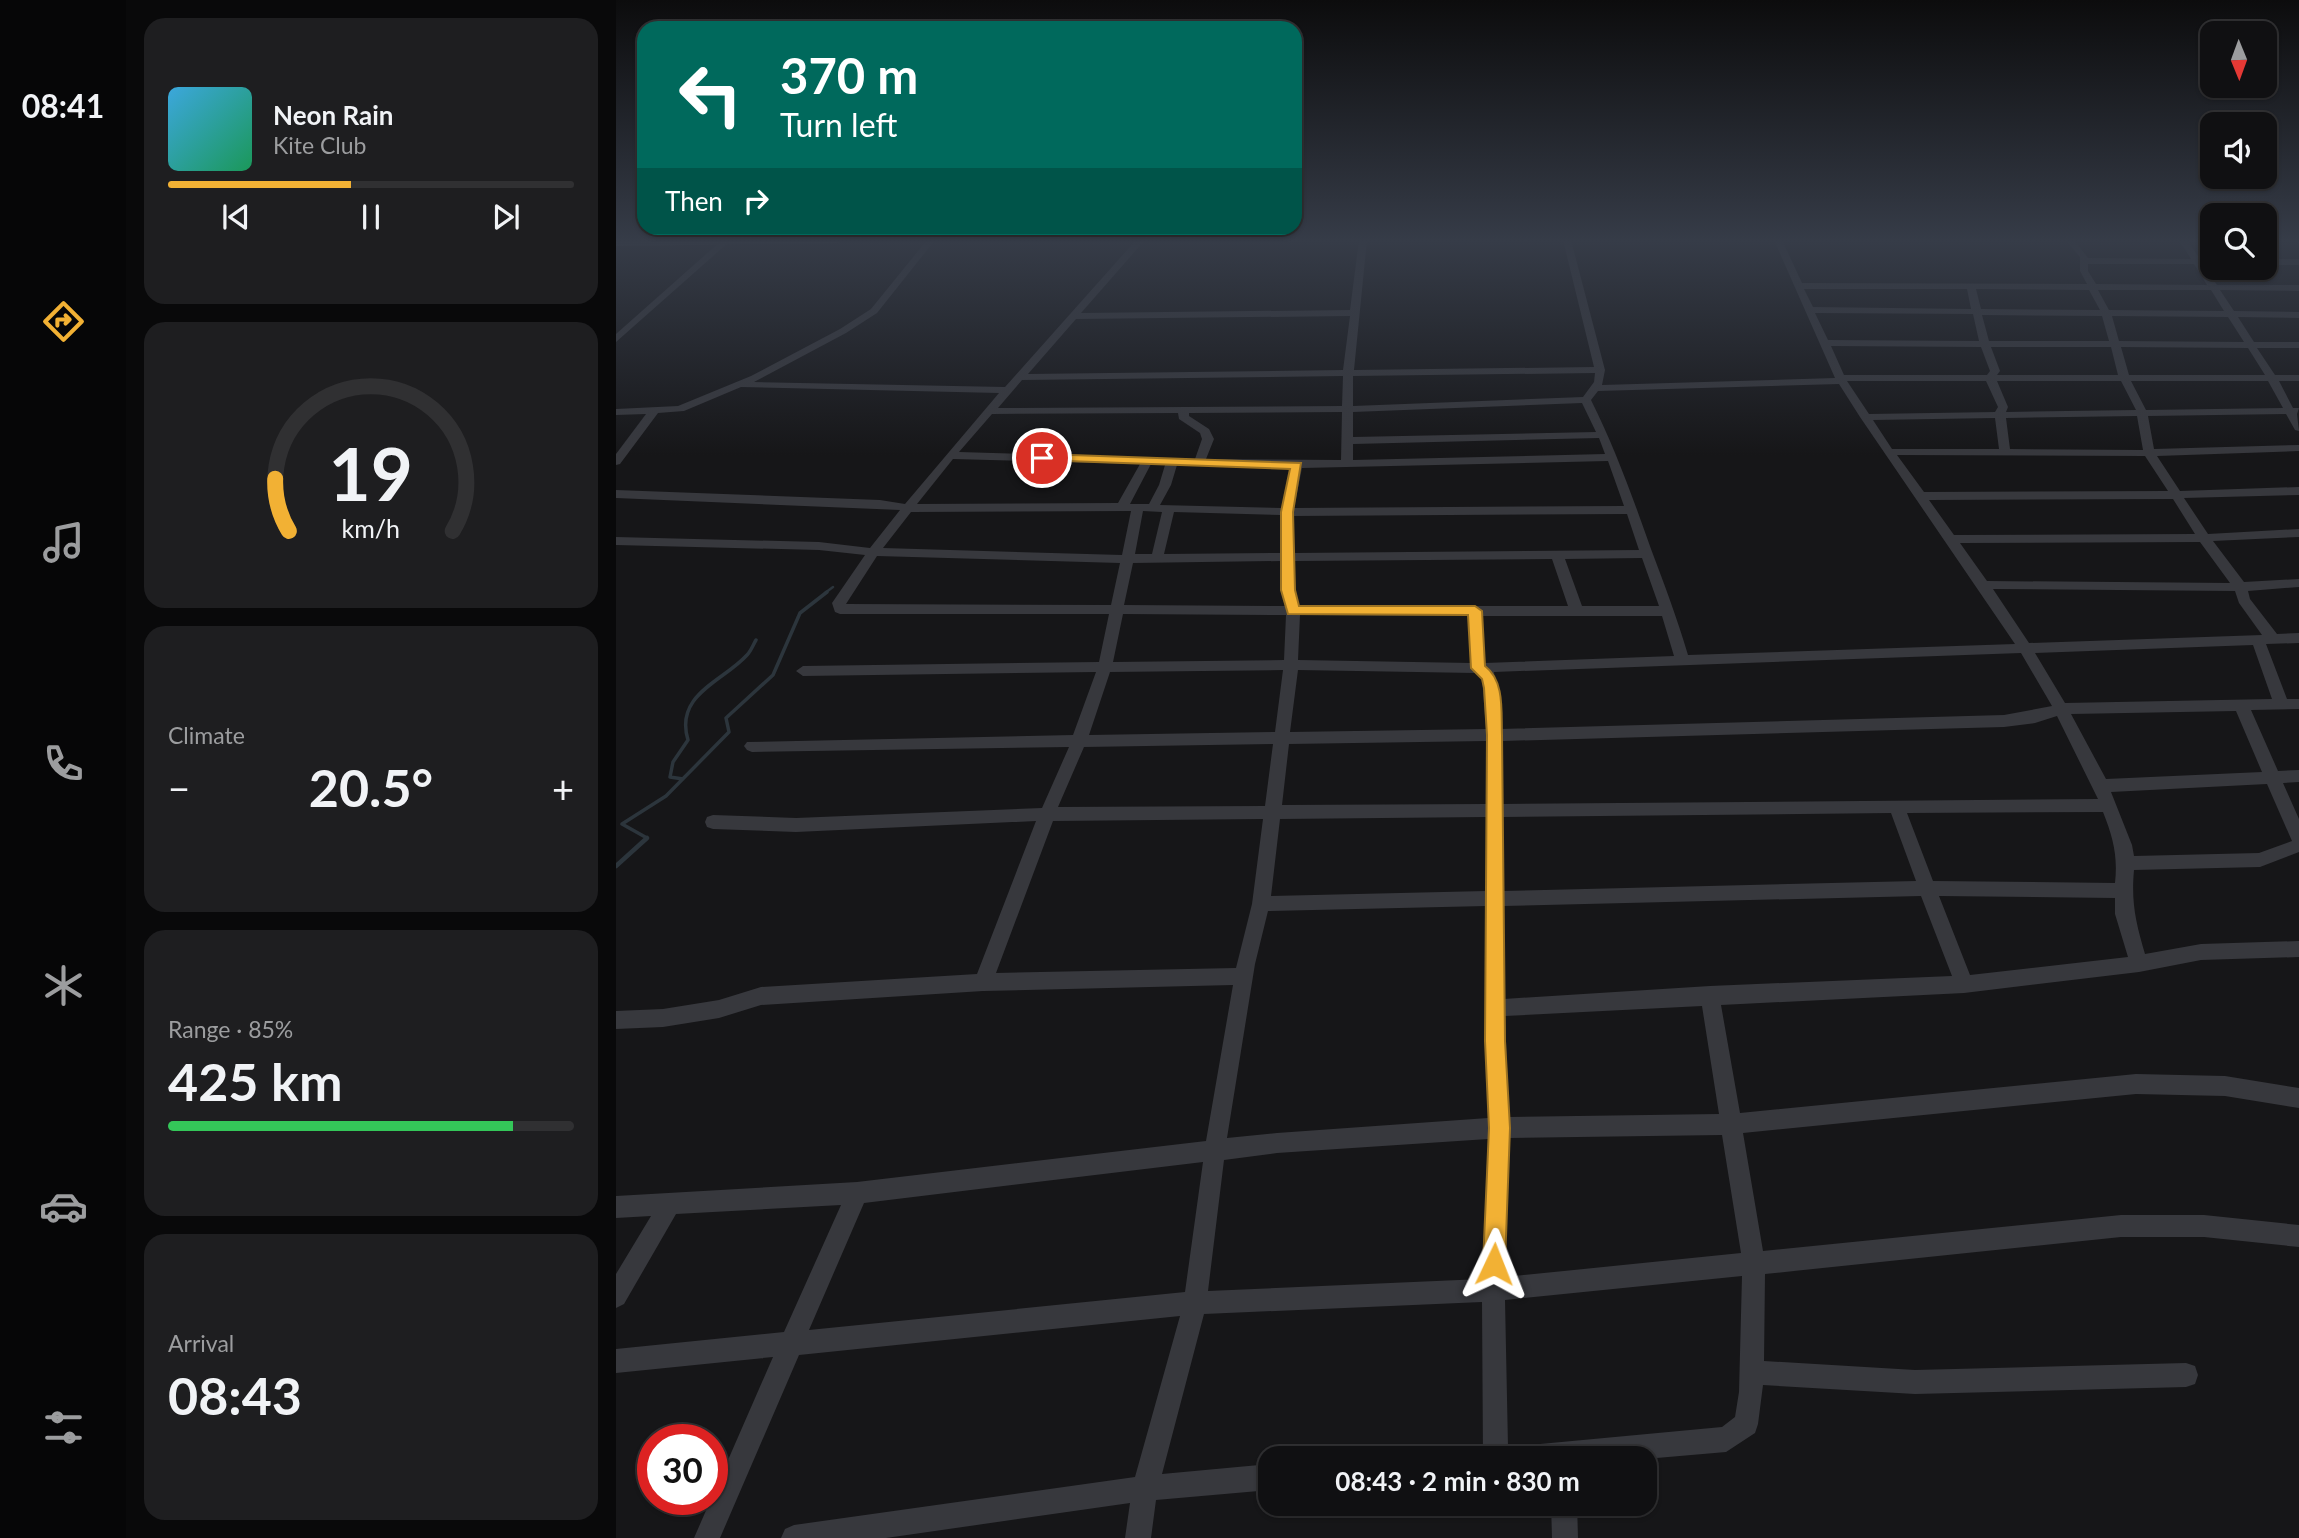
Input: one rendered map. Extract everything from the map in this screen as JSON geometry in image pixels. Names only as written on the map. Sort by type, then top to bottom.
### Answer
[{"type":"street","points":[[616,339],[647,312]]},
{"type":"street","points":[[616,412],[680,409],[742,384],[873,312]]},
{"type":"street","points":[[1079,312],[873,552],[839,603],[840,609],[1669,611]]},
{"type":"street","points":[[1585,312],[1600,370],[1599,382],[1587,400]]},
{"type":"street","points":[[1813,312],[1841,379],[2025,650],[2062,709],[2101,786],[2123,845],[2126,863],[2123,891],[2128,933],[2139,964]]},
{"type":"street","points":[[1957,312],[2299,315]]},
{"type":"street","points":[[1976,312],[1995,371],[1990,378]]},
{"type":"street","points":[[2230,312],[2294,411],[2299,428]]},
{"type":"street","points":[[1075,316],[1355,313],[1348,375],[1347,466]]},
{"type":"street","points":[[2106,313],[2124,377],[2142,412],[2150,453],[2204,538],[2240,587],[2265,640],[2281,703]]},
{"type":"street","points":[[1826,343],[2299,345]]},
{"type":"street","points":[[1021,377],[1600,370]]},
{"type":"street","points":[[1594,388],[1841,379],[2299,377]]},
{"type":"street","points":[[1990,378],[2003,407],[2000,413],[2005,452]]},
{"type":"street","points":[[742,384],[1009,390]]},
{"type":"street","points":[[992,411],[1347,408],[1587,400]]},
{"type":"street","points":[[1587,400],[1604,435],[1633,510],[1669,611],[1682,660]]},
{"type":"street","points":[[1184,410],[1183,417],[1205,431],[1208,439],[1200,460]]},
{"type":"street","points":[[1865,417],[2000,413],[2294,411]]},
{"type":"street","points":[[616,462],[653,412]]},
{"type":"street","points":[[1347,441],[1604,435]]},
{"type":"street","points":[[1889,453],[2150,453],[2299,448]]},
{"type":"street","points":[[955,455],[1297,466],[1612,457]]},
{"type":"street","points":[[983,982],[1047,814],[1079,741],[1105,667],[1148,460]]},
{"type":"street","points":[[1138,507],[1165,485],[1172,461]]},
{"type":"street","points":[[1138,1538],[1145,1488],[1195,1303],[1215,1149],[1244,976],[1261,904],[1291,664],[1293,611],[1288,590],[1290,569],[1287,556],[1287,512],[1297,466]]},
{"type":"street","points":[[1921,496],[2176,495],[2299,491]]},
{"type":"street","points":[[616,494],[880,504],[910,508],[1138,507],[1287,512],[1633,510]]},
{"type":"street","points":[[1157,558],[1169,508]]},
{"type":"street","points":[[1950,539],[2204,538],[2299,533]]},
{"type":"street","points":[[616,541],[819,546],[873,552],[1127,559],[1647,554]]},
{"type":"street","points":[[1557,555],[1577,612]]},
{"type":"street","points":[[1983,585],[2240,587],[2299,583]]},
{"type":"street","points":[[1475,611],[1478,668]]},
{"type":"street","points":[[803,671],[1291,664],[1478,668],[2299,638]]},
{"type":"street","points":[[1478,668],[1489,676],[1492,688],[1494,735],[1495,1008],[1499,1128],[1493,1290],[1496,1446]]},
{"type":"street","points":[[752,746],[1494,735],[2004,721],[2035,717],[2062,709],[2299,704]]},
{"type":"street","points":[[2242,706],[2299,838]]},
{"type":"street","points":[[2101,786],[2299,776]]},
{"type":"street","points":[[713,822],[796,825],[1047,814],[2110,805]]},
{"type":"street","points":[[1896,806],[1964,984]]},
{"type":"street","points":[[2126,863],[2260,860],[2299,845]]},
{"type":"street","points":[[1261,904],[1928,888],[2123,891]]},
{"type":"street","points":[[1495,1008],[1964,984],[2139,964],[2201,952],[2299,949]]},
{"type":"street","points":[[616,1020],[663,1018],[719,1009],[761,996],[983,982],[1244,976]]},
{"type":"street","points":[[1657,1446],[1726,1439],[1746,1424],[1751,1392],[1754,1264],[1710,996]]},
{"type":"street","points":[[616,1207],[857,1193],[1215,1149],[1499,1128],[1733,1124],[2136,1084],[2225,1086],[2299,1098]]},
{"type":"street","points":[[707,1538],[857,1193]]},
{"type":"street","points":[[616,1296],[670,1204]]},
{"type":"street","points":[[616,1361],[794,1341],[1195,1303],[1493,1290],[2121,1226],[2204,1226],[2299,1236]]},
{"type":"street","points":[[1750,1372],[1915,1382],[2186,1375]]},
{"type":"street","points":[[793,1538],[1145,1488],[1258,1479]]},
{"type":"street","points":[[1564,1516],[1565,1538]]},
{"type":"waterway","points":[[825,593],[833,587]]},
{"type":"waterway","points":[[683,779],[729,732],[726,718],[773,675],[800,613],[827,592]]},
{"type":"waterway","points":[[683,779],[670,777],[673,762],[688,740],[688,711],[704,690],[747,655],[756,640]]},
{"type":"waterway","points":[[647,838],[622,824],[666,796],[683,779]]},
{"type":"waterway","points":[[616,866],[647,838]]},
{"type":"route","points":[[1042,458],[1297,466],[1287,512],[1287,556],[1290,569],[1288,590],[1293,611],[1475,611],[1478,668],[1489,676],[1492,688],[1494,735],[1495,1041],[1499,1128],[1494,1264]]}]
